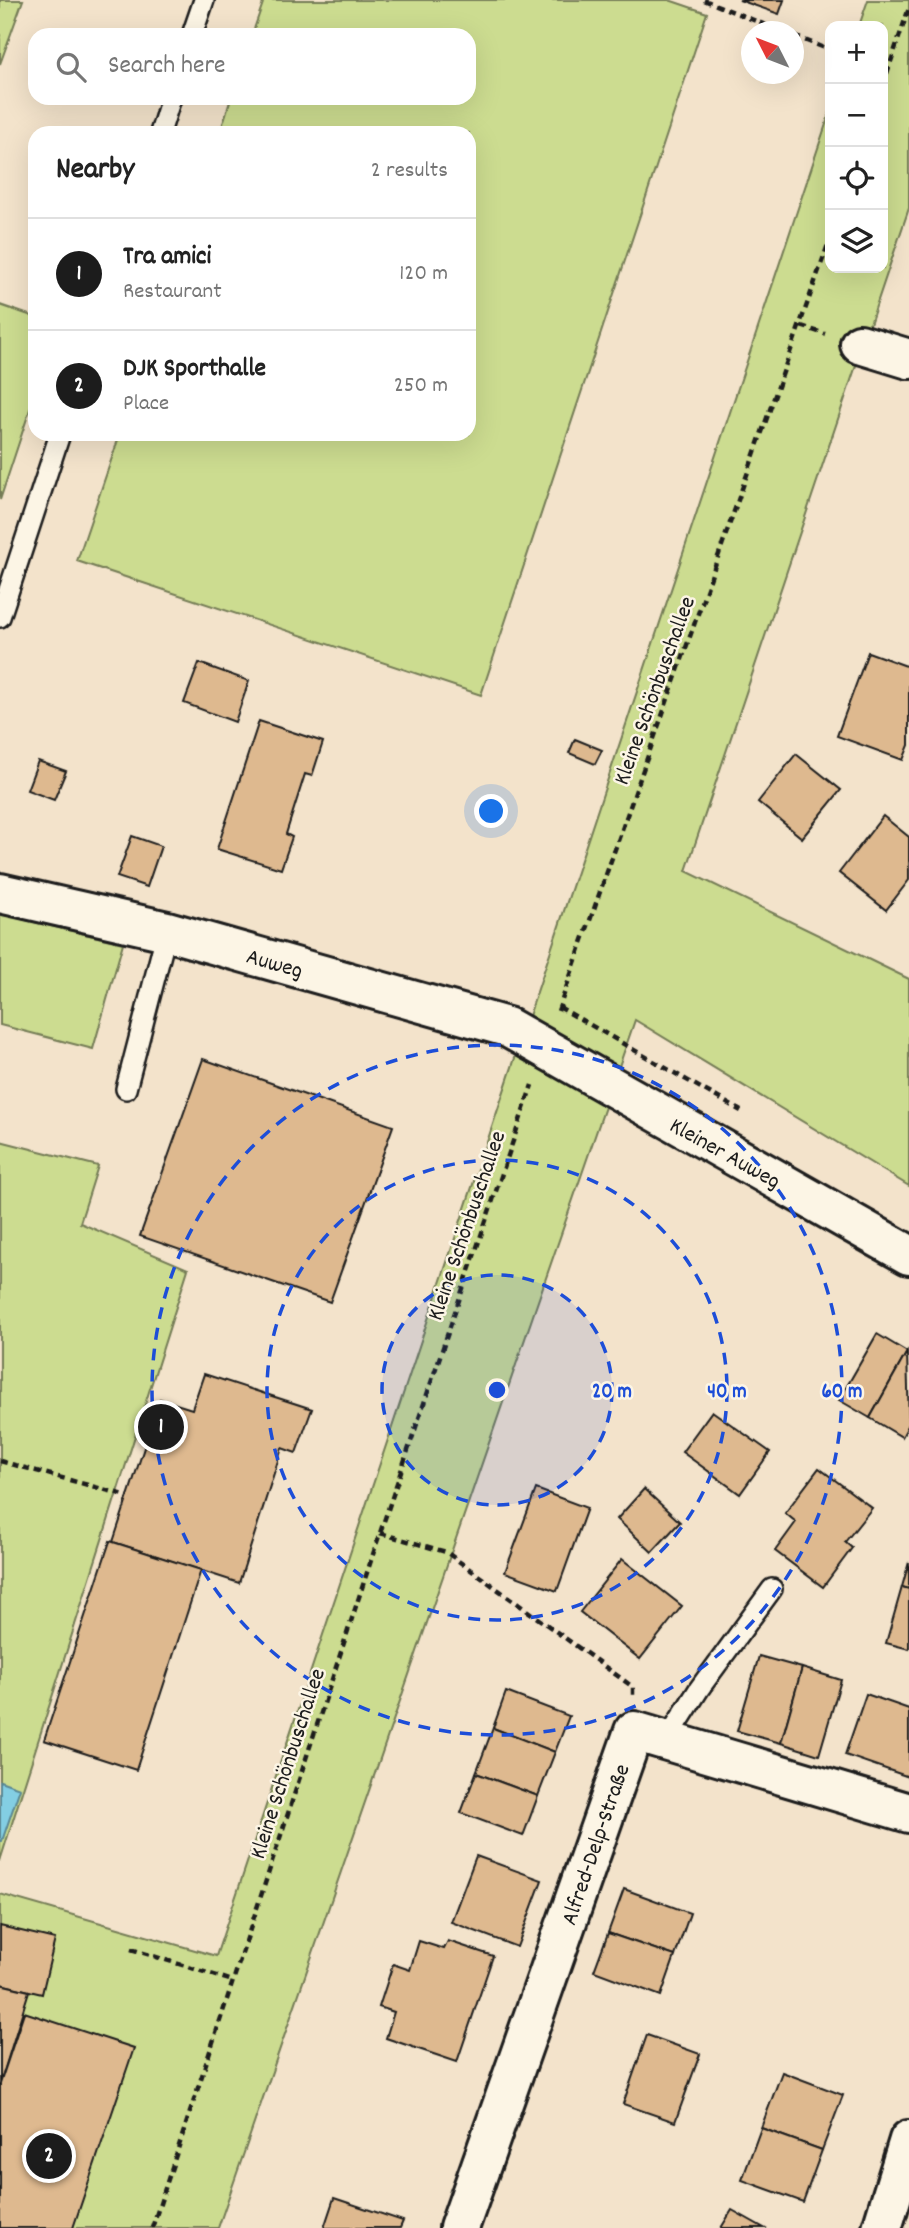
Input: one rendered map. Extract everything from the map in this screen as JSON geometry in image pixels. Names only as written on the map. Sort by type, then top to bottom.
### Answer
[{"type":"street","points":[[860,344],[909,359]]},
{"type":"street","name":"Auweg","points":[[0,893],[167,931],[507,1027],[545,1047]]},
{"type":"street","name":"Kleiner Auweg","points":[[545,1047],[569,1064],[909,1255]]},
{"type":"street","points":[[650,1736],[909,1813]]},
{"type":"street","name":"Alfred-Delp-Straße","points":[[459,2228],[650,1736]]},
{"type":"street","points":[[882,2228],[909,2140]]},
{"type":"lane","points":[[194,28],[204,0]]},
{"type":"lane","points":[[162,126],[169,105]]},
{"type":"lane","points":[[0,617],[58,441]]},
{"type":"lane","points":[[126,1089],[167,931]]},
{"type":"lane","points":[[650,1736],[699,1689],[772,1589]]},
{"type":"path","points":[[704,0],[756,21]]},
{"type":"path","points":[[888,64],[909,8]]},
{"type":"path","points":[[804,40],[825,48]]},
{"type":"path","name":"Kleine Schönbuschallee","points":[[152,2228],[380,1533],[545,1047],[825,253]]},
{"type":"path","points":[[559,1007],[752,1118]]},
{"type":"path","points":[[0,1461],[128,1496]]},
{"type":"path","points":[[380,1533],[446,1552],[633,1688],[650,1736]]},
{"type":"path","points":[[131,1949],[233,1981]]},
{"type":"green space","points":[[0,0],[23,0],[0,64]]},
{"type":"green space","points":[[264,0],[669,0],[707,13],[481,695],[77,561],[118,441],[476,441],[476,126],[222,126],[229,105],[476,105],[476,28],[254,28]]},
{"type":"green space","points":[[868,0],[909,0],[909,208],[888,270],[888,21],[861,21]]},
{"type":"green space","points":[[825,127],[825,273],[887,273],[686,871],[909,979],[909,1186],[635,1020],[218,2228],[0,2228],[0,1894],[216,1956]]},
{"type":"green space","points":[[0,305],[28,315],[28,415],[0,500]]},
{"type":"green space","points":[[0,914],[123,943],[93,1049],[0,1025]]},
{"type":"green space","points":[[0,1141],[98,1166],[80,1223],[188,1269],[0,1861]]},
{"type":"water","points":[[0,1781],[20,1788],[2,1841],[0,1841]]},
{"type":"building","points":[[739,0],[784,0],[779,14]]},
{"type":"building","points":[[868,652],[909,667],[909,745],[903,760],[837,736]]},
{"type":"building","points":[[199,663],[249,681],[235,722],[184,703]]},
{"type":"building","points":[[259,721],[323,742],[312,776],[305,774],[286,834],[292,837],[281,869],[217,849]]},
{"type":"building","points":[[575,739],[602,750],[595,764],[569,753]]},
{"type":"building","points":[[796,754],[841,790],[802,838],[758,802]]},
{"type":"building","points":[[38,761],[66,771],[54,800],[27,790]]},
{"type":"building","points":[[883,816],[909,837],[909,880],[886,910],[839,873]]},
{"type":"building","points":[[132,836],[161,846],[147,887],[117,877]]},
{"type":"building","points":[[203,1059],[393,1126],[330,1302],[140,1236]]},
{"type":"building","points":[[877,1334],[907,1352],[870,1418],[839,1400]]},
{"type":"building","points":[[907,1352],[909,1424],[902,1437],[870,1418]]},
{"type":"building","points":[[204,1374],[312,1409],[296,1453],[282,1448],[239,1583],[113,1542],[160,1399],[192,1409]]},
{"type":"building","points":[[712,1411],[770,1452],[740,1494],[682,1452]]},
{"type":"building","points":[[819,1468],[872,1508],[845,1542],[852,1548],[823,1587],[775,1551],[796,1522],[785,1513]]},
{"type":"building","points":[[536,1489],[587,1508],[557,1591],[505,1572]]},
{"type":"building","points":[[644,1489],[680,1522],[652,1552],[617,1519]]},
{"type":"building","points":[[110,1541],[201,1570],[136,1770],[44,1740]]},
{"type":"building","points":[[622,1559],[682,1606],[640,1659],[580,1612]]},
{"type":"building","points":[[909,1562],[909,1589],[902,1587]]},
{"type":"building","points":[[902,1587],[909,1589],[909,1649],[886,1643]]},
{"type":"building","points":[[759,1656],[802,1668],[781,1743],[737,1731]]},
{"type":"building","points":[[802,1668],[841,1680],[819,1755],[781,1743]]},
{"type":"building","points":[[506,1692],[569,1716],[555,1752],[493,1728]]},
{"type":"building","points":[[866,1694],[909,1709],[909,1777],[845,1755]]},
{"type":"building","points":[[493,1728],[555,1752],[538,1796],[476,1773]]},
{"type":"building","points":[[476,1773],[538,1796],[523,1836],[461,1813]]},
{"type":"building","points":[[476,1856],[542,1880],[517,1947],[451,1922]]},
{"type":"building","points":[[624,1889],[690,1913],[675,1956],[608,1933]]},
{"type":"building","points":[[0,1926],[55,1939],[42,1994],[0,1984]]},
{"type":"building","points":[[608,1933],[675,1956],[661,1996],[594,1971]]},
{"type":"building","points":[[419,1941],[444,1949],[448,1941],[493,1956],[457,2062],[386,2038],[394,2012],[379,2007],[393,1964],[410,1970]]},
{"type":"building","points":[[0,1984],[29,1991],[0,2084]]},
{"type":"building","points":[[24,2012],[134,2048],[73,2228],[0,2228],[0,2084]]},
{"type":"building","points":[[647,2035],[700,2054],[675,2122],[623,2104]]},
{"type":"building","points":[[782,2072],[843,2095],[822,2150],[761,2128]]},
{"type":"building","points":[[761,2128],[822,2150],[803,2202],[742,2180]]},
{"type":"building","points":[[334,2198],[403,2221],[400,2228],[324,2228]]},
{"type":"building","points":[[732,2210],[764,2228],[721,2228]]},
{"type":"place","name":"Tra amici","points":[[161,1427]]},
{"type":"place","name":"DJK Sporthalle","points":[[49,2156]]}]
